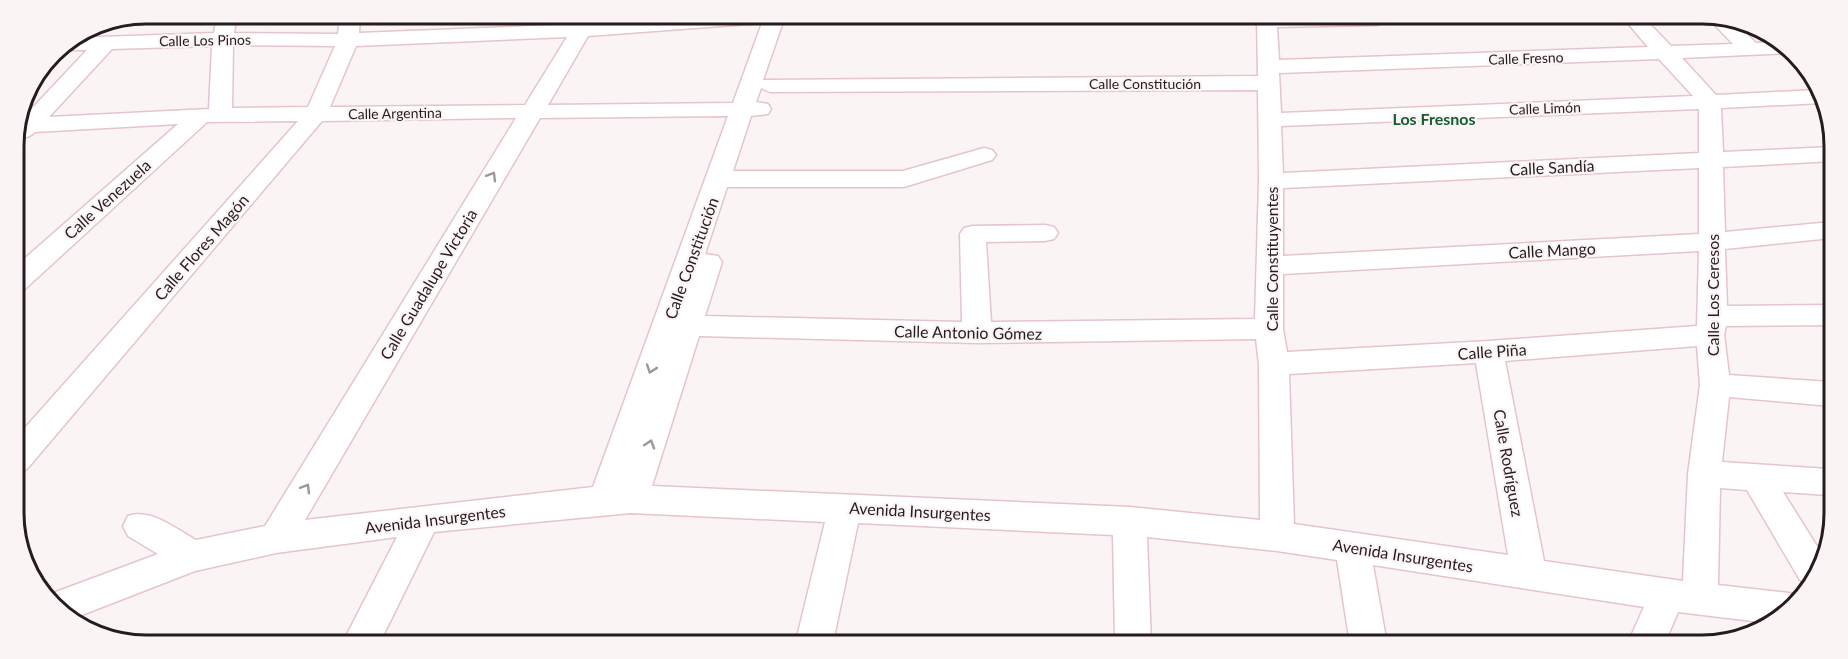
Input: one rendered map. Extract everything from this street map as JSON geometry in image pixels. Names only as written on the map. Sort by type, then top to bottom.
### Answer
[{"type":"street","points":[[210,116],[225,24]]},
{"type":"street","name":"Calle Flores Magón","points":[[24,451],[316,114],[348,40],[349,24]]},
{"type":"street","name":"Calle Los Pinos","points":[[79,44],[223,39],[348,40],[664,24]]},
{"type":"street","name":"Calle Constitución","points":[[758,101],[773,24]]},
{"type":"street","name":"Calle Constitución","points":[[618,500],[727,180],[791,24]]},
{"type":"street","name":"Calle Constituyentes","points":[[1267,24],[1271,181],[1269,329],[1274,364],[1277,536]]},
{"type":"street","points":[[1639,24],[1710,101]]},
{"type":"street","points":[[1726,26],[1750,49]]},
{"type":"street","name":"Calle Guadalupe Victoria","points":[[276,538],[581,30]]},
{"type":"street","points":[[26,124],[106,43]]},
{"type":"street","name":"Calle Fresno","points":[[1268,75],[1775,48]]},
{"type":"street","name":"Calle Constitución","points":[[758,101],[1268,75]]},
{"type":"street","name":"Calle Limón","points":[[1270,120],[1814,97]]},
{"type":"street","name":"Calle Argentina","points":[[25,129],[210,116],[531,111],[758,101]]},
{"type":"street","name":"Calle Los Ceresos","points":[[1684,597],[1704,474],[1715,385],[1711,325],[1710,101]]},
{"type":"street","name":"Calle Venezuela","points":[[24,274],[210,116]]},
{"type":"street","name":"Calle Sandía","points":[[1271,181],[1824,154]]},
{"type":"street","points":[[727,180],[904,179],[984,155]]},
{"type":"street","name":"Calle Mango","points":[[1271,266],[1712,242],[1824,231]]},
{"type":"street","points":[[977,333],[973,234],[1045,234]]},
{"type":"street","name":"Calle Piña","points":[[1274,364],[1489,352],[1711,325],[1824,316]]},
{"type":"street","name":"Calle Antonio Gómez","points":[[678,325],[977,333],[1269,329]]},
{"type":"street","name":"Calle Rodríguez","points":[[1489,352],[1529,575]]},
{"type":"street","points":[[1715,385],[1824,394]]},
{"type":"street","points":[[1704,474],[1824,482]]},
{"type":"street","points":[[1757,478],[1811,567]]},
{"type":"street","name":"Avenida Insurgentes","points":[[66,605],[194,556],[276,538],[424,519],[618,500],[1130,521],[1352,546],[1529,575],[1778,608]]},
{"type":"street","points":[[816,635],[845,508]]},
{"type":"street","points":[[365,635],[424,519]]},
{"type":"street","points":[[1130,521],[1133,635]]},
{"type":"street","points":[[140,526],[194,556]]},
{"type":"street","points":[[1352,546],[1367,635]]},
{"type":"street","points":[[1653,635],[1684,597]]},
{"type":"district","name":"Los Fresnos","points":[[1434,118]]}]
